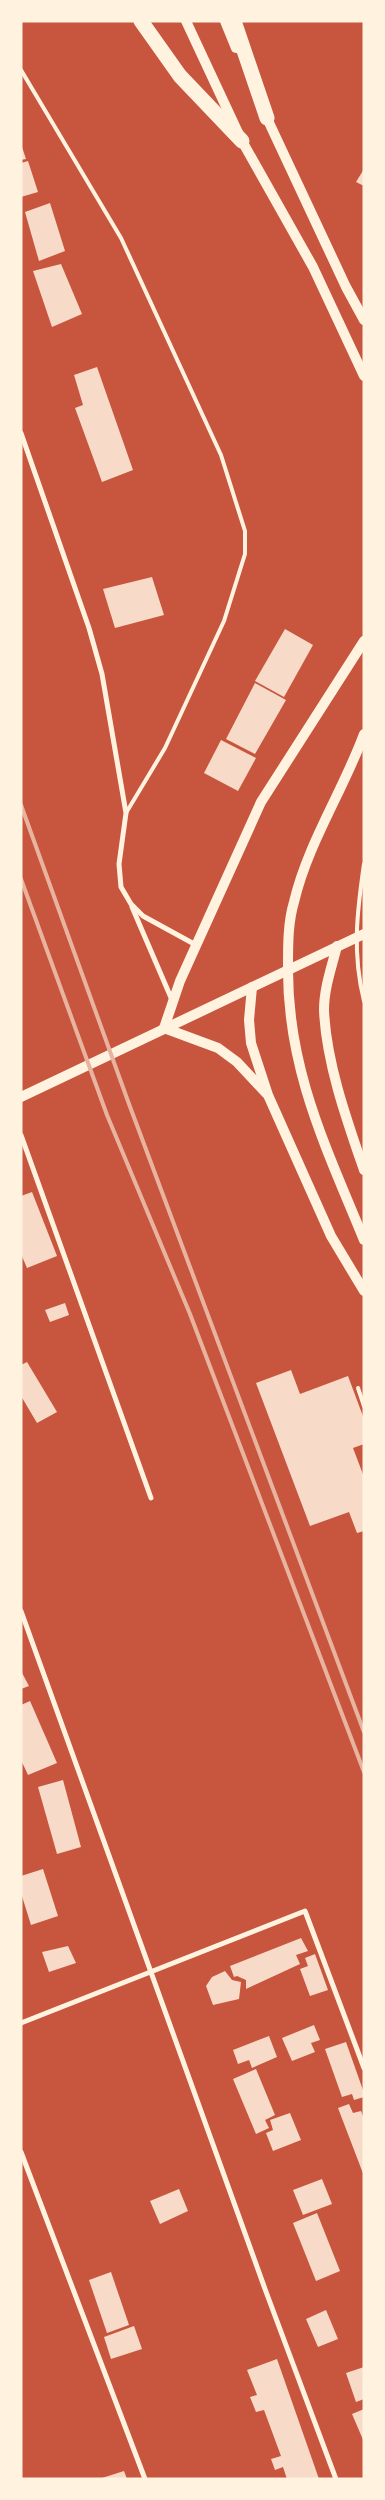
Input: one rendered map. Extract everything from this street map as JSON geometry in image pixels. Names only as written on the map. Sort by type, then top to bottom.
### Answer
[{"type":"highway","points":[[141,21],[180,76],[242,141]]},
{"type":"highway","points":[[234,21],[267,118]]},
{"type":"main road","points":[[186,21],[242,141],[312,267],[364,376]]},
{"type":"main road","points":[[224,21],[346,287],[364,320]]},
{"type":"main road","points":[[164,1028],[196,945],[261,802],[364,641]]},
{"type":"main road","points":[[364,734],[310,852],[294,902],[288,938],[288,987],[295,1050],[308,1103],[364,1240]]},
{"type":"main road","points":[[26,1095],[364,934]]},
{"type":"main road","points":[[337,946],[327,986],[324,1008],[326,1028],[329,1048],[343,1102],[364,1170]]},
{"type":"main road","points":[[252,987],[248,1020],[251,1043],[268,1095],[331,1236],[364,1291]]},
{"type":"main road","points":[[164,1028],[218,1048],[237,1062],[268,1095]]},
{"type":"street","points":[[21,434],[89,628],[102,674],[126,813],[119,864],[120,887],[131,904],[173,1001]]},
{"type":"street","points":[[131,904],[143,916],[196,945]]},
{"type":"street","points":[[21,1135],[24,1151],[151,1498]]},
{"type":"street","points":[[21,1611],[336,2479]]},
{"type":"street","points":[[21,2023],[305,1911],[364,2068]]},
{"type":"street","points":[[21,2152],[145,2479]]},
{"type":"lane","points":[[21,70],[120,238],[221,455],[246,531],[246,554],[224,621],[166,748],[126,813]]},
{"type":"lane","points":[[364,864],[355,950],[358,976],[364,1001]]},
{"type":"lane","points":[[358,1388],[364,1406]]},
{"type":"building","points":[[21,144],[26,159],[21,160]]},
{"type":"building","points":[[28,161],[38,192],[21,197],[21,163]]},
{"type":"building","points":[[364,169],[364,186],[356,182]]},
{"type":"building","points":[[50,203],[65,251],[39,261],[25,212]]},
{"type":"building","points":[[61,264],[82,314],[52,327],[33,271]]},
{"type":"building","points":[[97,367],[133,470],[102,482],[75,408],[83,405],[74,375]]},
{"type":"building","points":[[152,577],[164,615],[115,628],[103,589]]},
{"type":"building","points":[[285,629],[313,645],[284,697],[255,681]]},
{"type":"building","points":[[255,683],[286,700],[255,754],[226,739]]},
{"type":"building","points":[[221,740],[256,758],[238,791],[204,773]]},
{"type":"building","points":[[32,1192],[57,1256],[27,1268],[21,1254],[21,1196]]},
{"type":"building","points":[[65,1303],[69,1315],[50,1322],[45,1310]]},
{"type":"building","points":[[27,1362],[57,1412],[37,1423],[21,1396],[21,1365]]},
{"type":"building","points":[[291,1370],[300,1394],[348,1376],[364,1419],[364,1444],[353,1448],[364,1477],[364,1531],[357,1533],[349,1512],[310,1526],[256,1383]]},
{"type":"building","points":[[21,1671],[29,1686],[21,1689]]},
{"type":"building","points":[[30,1701],[57,1763],[28,1775],[21,1760],[21,1705]]},
{"type":"building","points":[[63,1780],[81,1847],[57,1854],[38,1787]]},
{"type":"building","points":[[43,1869],[58,1916],[31,1925],[21,1893],[21,1876]]},
{"type":"building","points":[[301,1938],[308,1951],[296,1955],[300,1964],[246,1989],[246,1980],[237,1976],[234,1977],[230,1966]]},
{"type":"building","points":[[68,1946],[76,1963],[49,1972],[42,1952]]},
{"type":"building","points":[[315,1954],[328,1990],[310,1996],[300,1969],[308,1966],[305,1958]]},
{"type":"building","points":[[225,1971],[232,1980],[241,1982],[239,1999],[213,2005],[206,1986],[212,1977]]},
{"type":"building","points":[[314,2025],[320,2040],[311,2043],[315,2052],[292,2061],[282,2038]]},
{"type":"building","points":[[269,2036],[277,2057],[252,2068],[249,2060],[238,2064],[233,2050]]},
{"type":"building","points":[[346,2042],[364,2093],[364,2097],[354,2100],[352,2094],[342,2097],[325,2049]]},
{"type":"building","points":[[256,2069],[275,2115],[265,2120],[269,2128],[256,2134],[233,2079]]},
{"type":"building","points":[[349,2104],[353,2113],[361,2111],[364,2119],[364,2176],[338,2108]]},
{"type":"building","points":[[290,2113],[301,2140],[273,2151],[266,2133],[273,2130],[270,2120]]},
{"type":"building","points":[[322,2179],[332,2204],[303,2215],[293,2190]]},
{"type":"building","points":[[179,2189],[188,2211],[160,2224],[150,2201]]},
{"type":"building","points":[[317,2213],[340,2271],[316,2281],[293,2223]]},
{"type":"building","points":[[111,2272],[129,2325],[107,2333],[89,2280]]},
{"type":"building","points":[[326,2310],[338,2339],[318,2347],[306,2319]]},
{"type":"building","points":[[134,2326],[142,2349],[111,2359],[104,2337]]},
{"type":"building","points":[[277,2359],[319,2479],[287,2479],[283,2467],[275,2470],[271,2459],[281,2456],[264,2410],[256,2412],[250,2397],[257,2395],[247,2370]]},
{"type":"building","points":[[364,2367],[364,2399],[356,2402],[346,2373]]},
{"type":"building","points":[[364,2409],[364,2442],[352,2414]]},
{"type":"building","points":[[124,2471],[127,2479],[102,2479],[102,2478]]},
{"type":"railway","points":[[21,805],[129,1104],[364,1732]]},
{"type":"railway","points":[[21,879],[107,1115],[190,1314],[364,1772]]}]
